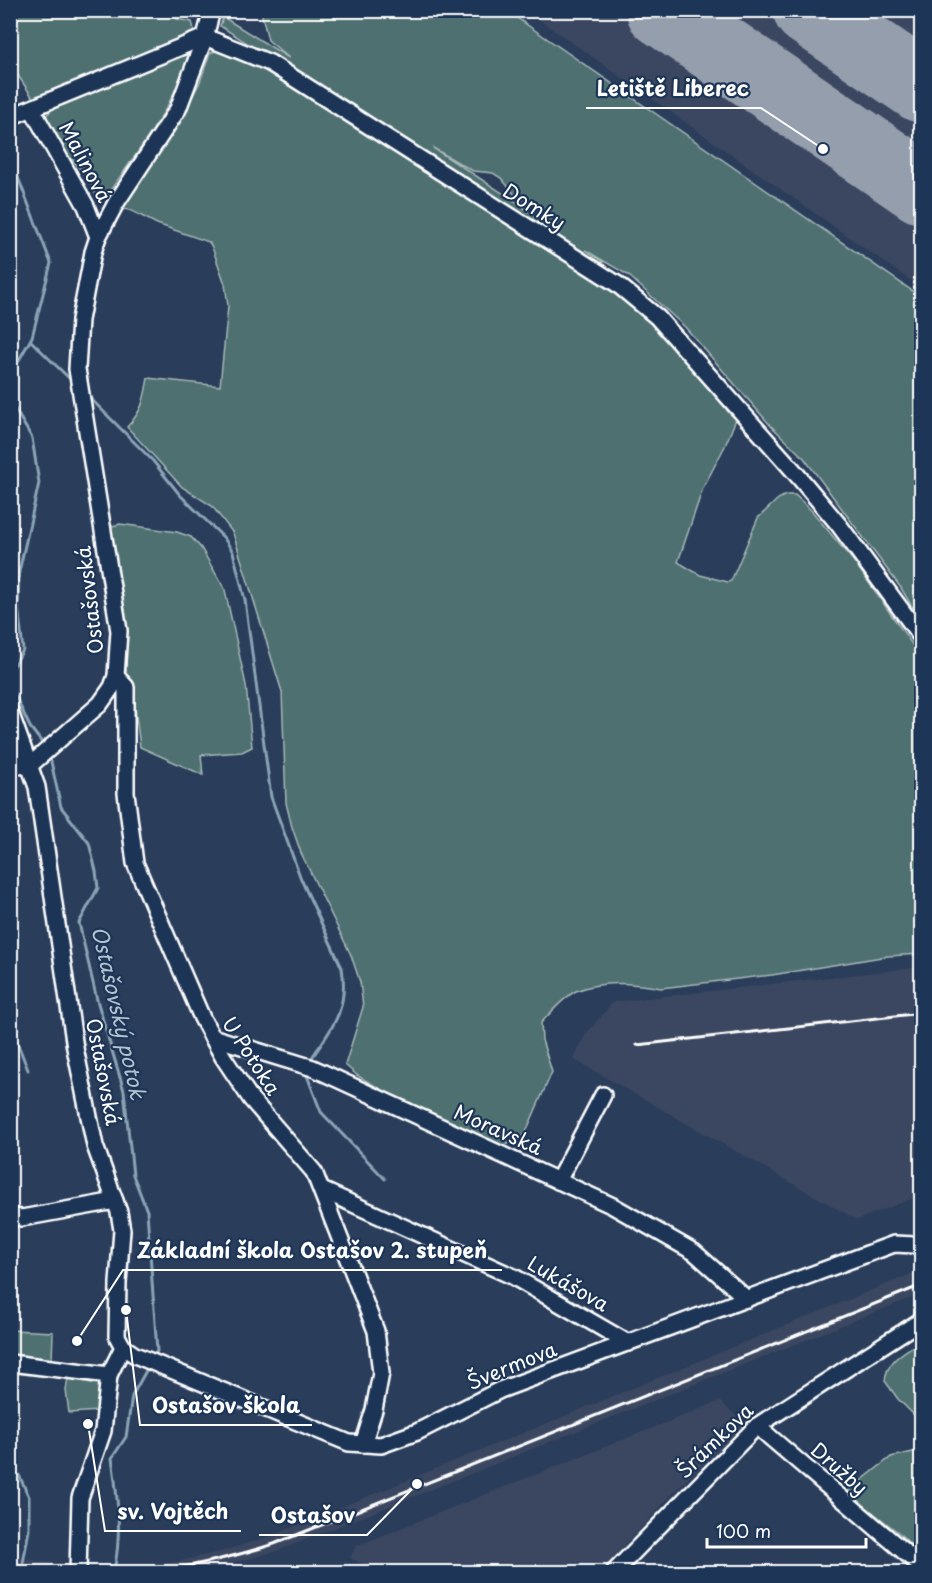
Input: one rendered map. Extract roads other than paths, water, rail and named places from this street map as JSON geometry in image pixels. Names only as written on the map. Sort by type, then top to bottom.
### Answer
[{"type":"street","name":"Ostašovská","points":[[123,1347],[117,1336],[117,1283],[122,1241],[121,1221],[95,1146],[75,1048],[37,787],[28,767],[100,704],[112,687],[116,676],[119,631],[77,369],[80,320],[98,237],[116,203],[178,109],[205,38],[212,10]]},
{"type":"street","points":[[10,117],[205,38]]},
{"type":"street","name":"Domky","points":[[205,38],[270,63],[617,284],[657,317],[839,525],[921,638]]},
{"type":"street","name":"Malinová","points":[[32,109],[86,206],[98,237]]},
{"type":"street","name":"U Potoka","points":[[116,676],[126,687],[126,793],[135,863],[223,1058],[251,1099],[314,1173],[376,1331],[381,1373],[374,1410],[363,1444]]},
{"type":"street","points":[[10,712],[28,767]]},
{"type":"street","points":[[10,762],[28,767]]},
{"type":"street","name":"Moravská","points":[[212,1036],[313,1068],[644,1222],[694,1252],[747,1299]]},
{"type":"street","points":[[558,1181],[603,1095]]},
{"type":"street","name":"Lukášova","points":[[322,1190],[514,1277],[628,1343]]},
{"type":"street","points":[[14,1217],[22,1218],[115,1201]]},
{"type":"street","name":"Švermova","points":[[123,1347],[135,1355],[309,1428],[349,1443],[381,1445],[417,1432],[500,1390],[894,1244],[915,1245],[921,1248]]},
{"type":"street","name":"Šrámkova","points":[[614,1572],[757,1426],[921,1320]]},
{"type":"street","points":[[78,1572],[80,1498],[103,1431],[109,1375],[123,1347]]},
{"type":"street","points":[[10,1363],[109,1375]]},
{"type":"street","name":"Družby","points":[[757,1426],[921,1567]]},
{"type":"waterway","name":"Ostašovský potok","points":[[10,163],[14,167],[51,263],[32,337],[10,376]]},
{"type":"waterway","points":[[31,341],[73,382]]},
{"type":"waterway","name":"Ostašovský potok","points":[[10,394],[12,404],[32,438],[39,483],[19,572],[18,606],[23,650],[10,672]]},
{"type":"waterway","points":[[89,397],[153,461],[180,495],[224,538],[233,552],[245,600],[271,797],[301,879],[342,968],[343,996],[340,1008],[331,1029],[309,1062]]},
{"type":"waterway","name":"Ostašovský potok","points":[[10,685],[30,727],[43,744]]},
{"type":"waterway","name":"Ostašovský potok","points":[[50,757],[61,807],[89,843],[96,871],[98,888],[79,923],[97,1000],[124,1091],[133,1175],[147,1211],[157,1351],[153,1359]]},
{"type":"waterway","points":[[10,914],[17,934],[10,969]]},
{"type":"waterway","points":[[10,1024],[28,1070]]},
{"type":"waterway","points":[[306,1073],[321,1112],[385,1179]]},
{"type":"waterway","name":"Ostašovský potok","points":[[115,1565],[118,1525],[112,1458],[126,1437],[132,1396],[148,1367]]},
{"type":"waterway","points":[[12,1460],[29,1497],[29,1530],[23,1563]]},
{"type":"railway","points":[[637,1045],[922,1013]]},
{"type":"railway","points":[[150,1572],[213,1561],[274,1544],[922,1285]]},
{"type":"railway","points":[[10,1565],[67,1572]]},
{"type":"place","name":"Letiště Liberec","points":[[823,149]]},
{"type":"place","name":"Ostašov škola","points":[[126,1310]]},
{"type":"place","name":"Základní škola Ostašov 2. stupeň","points":[[77,1341]]},
{"type":"place","name":"sv. Vojtěch","points":[[88,1424]]},
{"type":"place","name":"Ostašov","points":[[417,1484]]}]
